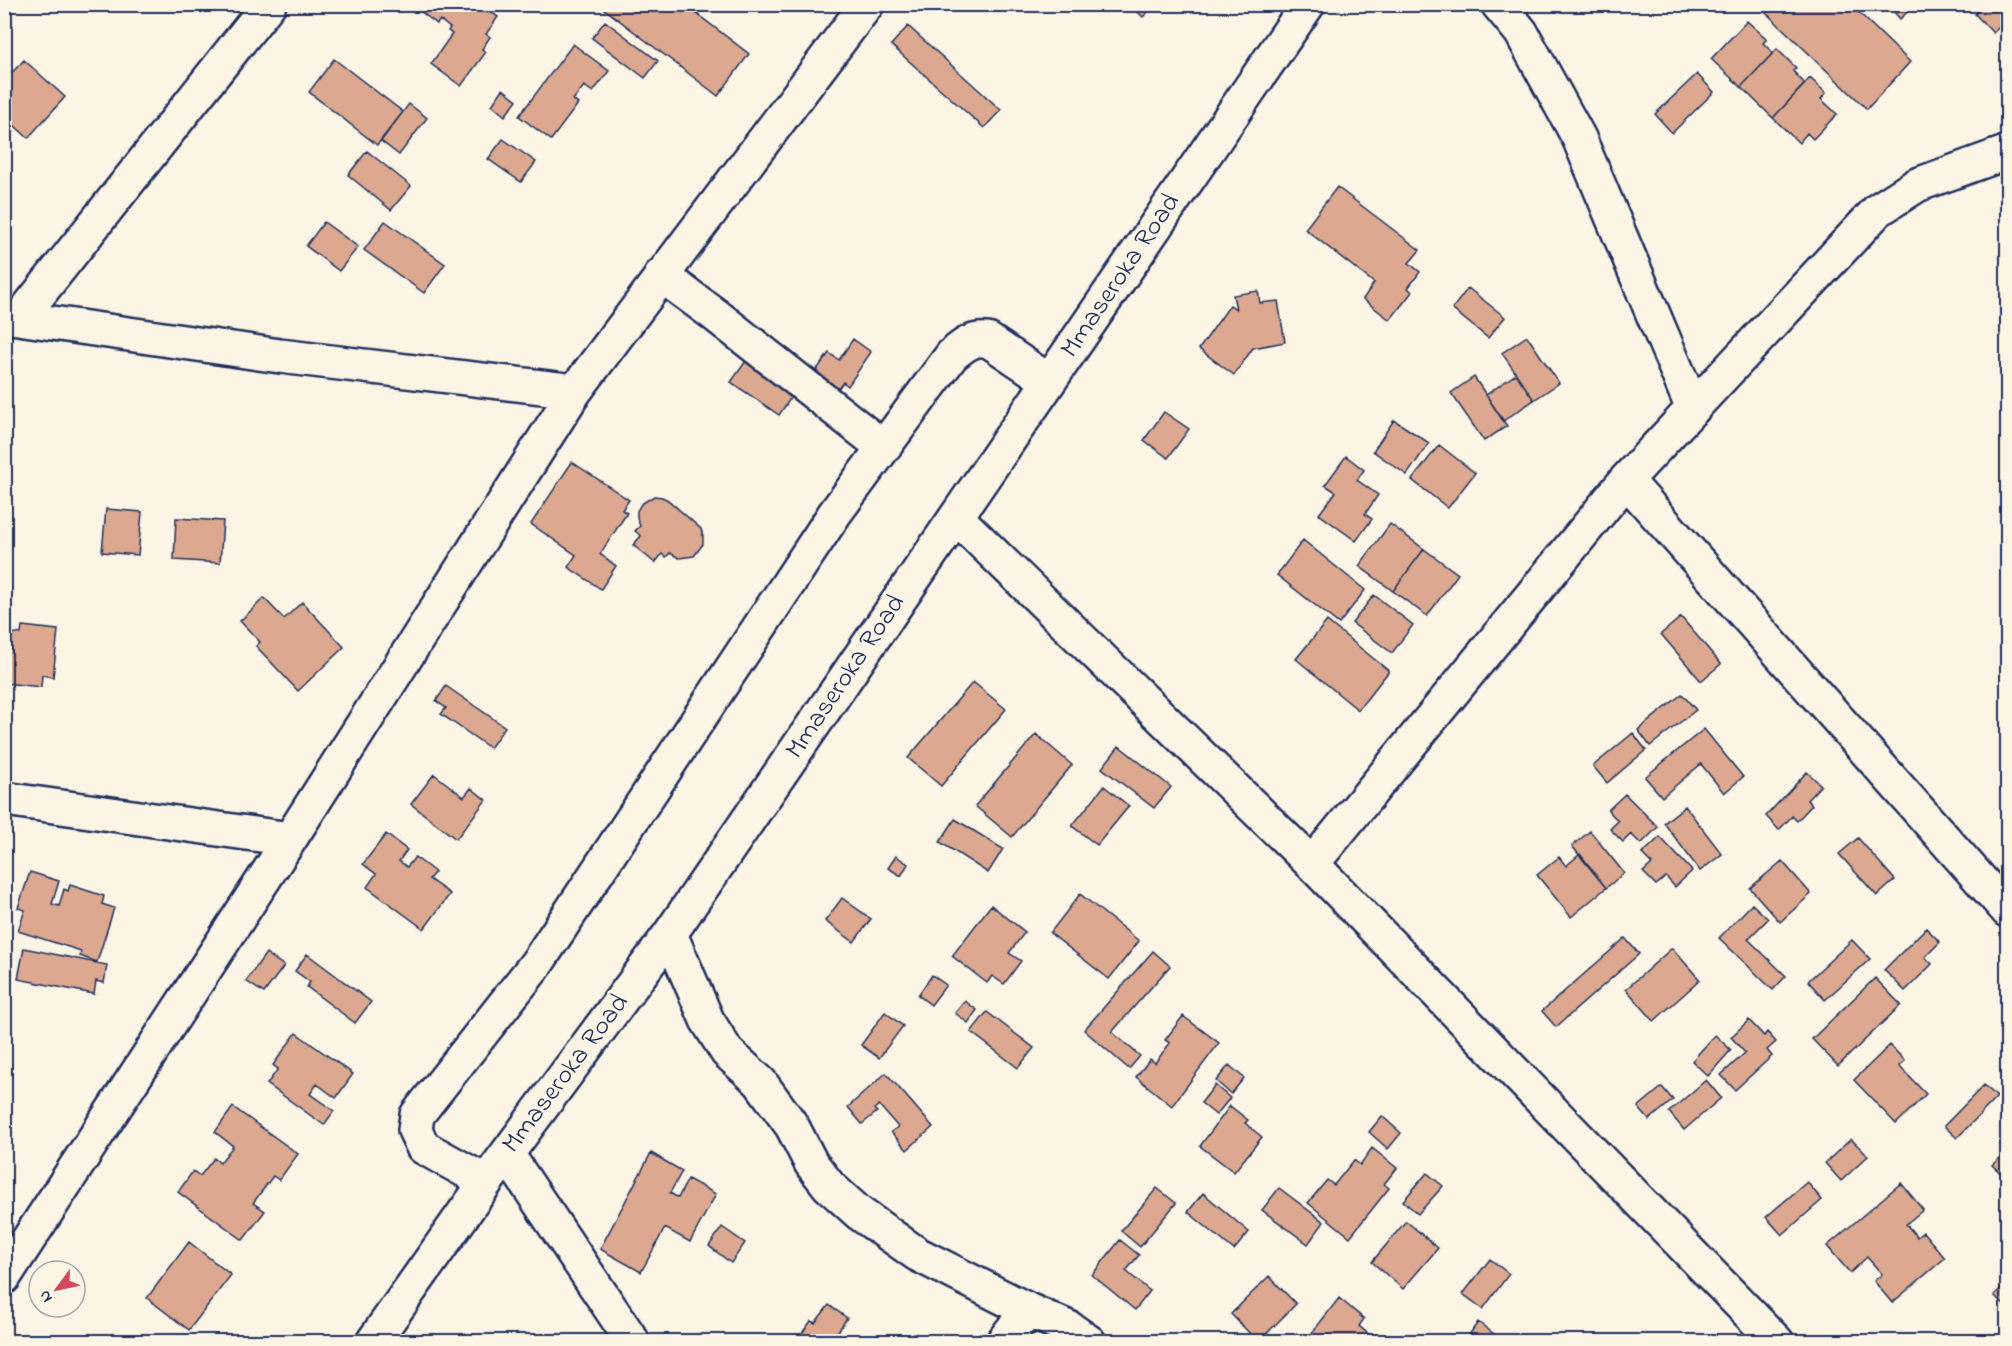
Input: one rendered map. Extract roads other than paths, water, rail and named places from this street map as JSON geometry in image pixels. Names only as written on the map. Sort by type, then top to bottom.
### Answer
[{"type":"street","points":[[12,317],[269,4]]},
{"type":"street","points":[[4,1277],[290,839],[575,391],[867,4]]},
{"type":"street","name":"Mmaseroka Road","points":[[373,1341],[486,1182],[670,934],[1308,4]]},
{"type":"street","points":[[1498,4],[1521,32],[1579,138],[1693,409]]},
{"type":"street","points":[[1312,864],[1626,480],[1878,210],[1917,185],[2007,152]]},
{"type":"street","points":[[661,275],[883,447]]},
{"type":"street","points":[[12,317],[280,356],[575,391]]},
{"type":"street","points":[[486,1182],[423,1148],[415,1130],[417,1115],[537,963],[835,513],[952,355],[964,344],[977,339],[988,340],[1049,381]]},
{"type":"street","points":[[1626,480],[2007,910]]},
{"type":"street","points":[[956,517],[1312,864],[1777,1341]]},
{"type":"street","points":[[4,799],[290,839]]},
{"type":"street","points":[[670,934],[707,1020],[727,1052],[760,1082],[792,1126],[811,1163],[829,1186],[859,1213],[917,1254],[1069,1328],[1089,1341]]},
{"type":"street","points":[[507,1154],[633,1341]]},
{"type":"street","points":[[1003,1341],[1029,1310]]}]
